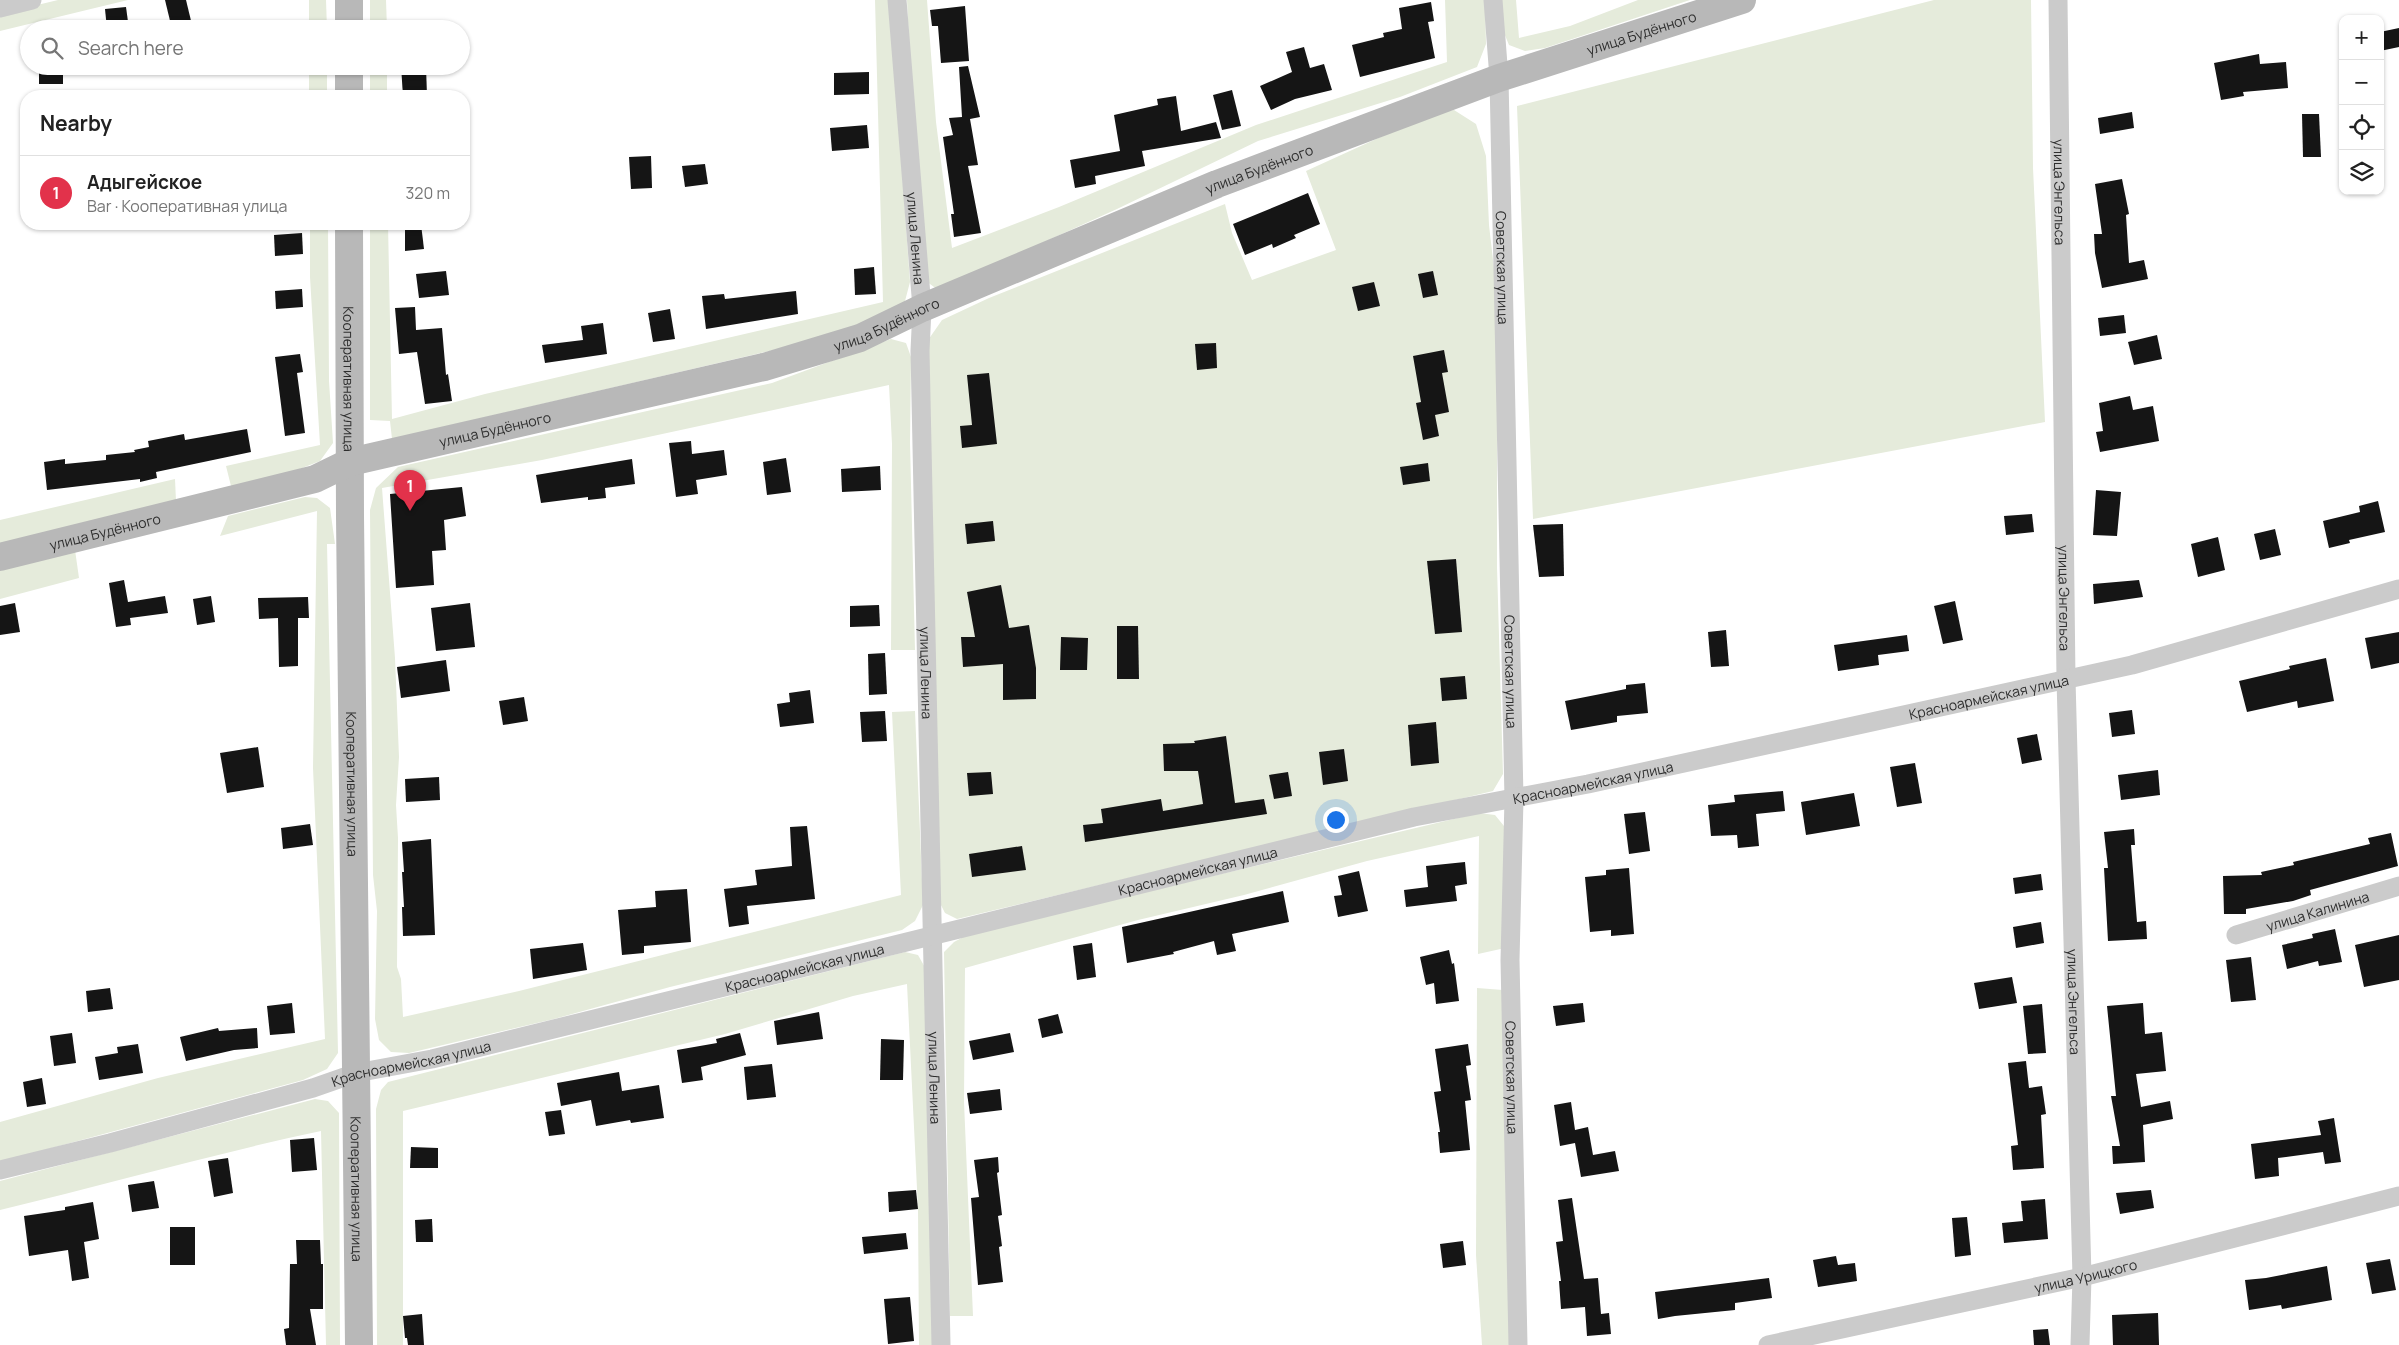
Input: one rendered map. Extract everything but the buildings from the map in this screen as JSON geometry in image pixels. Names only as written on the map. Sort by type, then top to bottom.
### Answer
[{"type":"street","points":[[0,8],[32,0]]},
{"type":"street","points":[[349,0],[349,20]]},
{"type":"street","name":"улица Ленина","points":[[898,0],[922,308],[920,351],[941,1345]]},
{"type":"street","name":"Советская улица","points":[[1493,0],[1499,78],[1514,799],[1510,960],[1518,1345]]},
{"type":"street","name":"улица Будённого","points":[[0,556],[315,479],[350,462],[764,367],[860,338],[922,308],[1217,184],[1499,78],[1742,0]]},
{"type":"street","name":"улица Энгельса","points":[[2058,0],[2066,679],[2082,1277],[2080,1345]]},
{"type":"street","points":[[349,75],[349,90]]},
{"type":"street","name":"Кооперативная улица","points":[[349,230],[359,1345]]},
{"type":"street","name":"Красноармейская улица","points":[[0,1170],[149,1133],[313,1088],[356,1073],[432,1059],[1414,817],[1514,799],[1811,737],[2132,665],[2399,589]]},
{"type":"street","name":"улица Калинина","points":[[2236,935],[2399,886]]},
{"type":"street","name":"улица Урицкого","points":[[1768,1345],[2082,1277],[2399,1196]]},
{"type":"green space","points":[[58,0],[128,0],[45,20],[20,20],[20,26],[0,31],[0,14]]},
{"type":"green space","points":[[309,0],[326,0],[327,20],[309,20]]},
{"type":"green space","points":[[370,0],[386,0],[387,20],[370,20]]},
{"type":"green space","points":[[875,0],[892,0],[894,60],[910,282],[905,301],[896,311],[825,338],[392,439],[390,421],[370,420],[370,230],[388,230],[392,419],[485,394],[883,302]]},
{"type":"green space","points":[[907,0],[927,0],[936,122],[952,248],[1059,207],[1256,125],[1447,62],[1445,0],[1485,0],[1486,44],[1477,67],[1400,97],[1258,141],[1117,209],[938,290],[926,281],[916,184]]},
{"type":"green space","points":[[1499,0],[1516,0],[1519,38],[1570,26],[1638,0],[1690,0],[1545,48],[1525,51],[1509,45],[1502,28]]},
{"type":"green space","points":[[1934,0],[2031,0],[2033,168],[2045,422],[1533,519],[1517,106]]},
{"type":"green space","points":[[309,75],[327,75],[327,90],[309,90]]},
{"type":"green space","points":[[370,75],[387,75],[387,90],[370,90]]},
{"type":"green space","points":[[1454,110],[1476,124],[1486,156],[1489,225],[1497,295],[1497,567],[1503,774],[1493,791],[957,919],[945,913],[940,903],[926,343],[942,320],[989,298],[1225,204],[1232,233],[1252,280],[1336,250],[1306,171],[1431,114]]},
{"type":"green space","points":[[310,230],[328,230],[329,381],[333,443],[320,461],[282,476],[231,486],[226,466],[320,445],[310,277]]},
{"type":"green space","points":[[891,339],[906,343],[911,357],[910,443],[915,650],[891,650],[892,444],[889,385],[542,460],[382,488],[395,658],[399,757],[396,805],[398,838],[397,967],[401,979],[403,1017],[519,991],[901,895],[892,712],[915,711],[923,905],[915,921],[902,930],[670,987],[554,1019],[409,1053],[391,1052],[379,1040],[375,1019],[377,911],[373,875],[370,510],[376,488],[398,467],[772,383]]},
{"type":"green space","points":[[175,479],[176,501],[0,545],[0,520]]},
{"type":"green space","points":[[305,497],[317,498],[330,508],[335,544],[327,544],[338,1053],[327,1069],[303,1080],[0,1162],[0,1122],[158,1078],[325,1039],[313,768],[317,511],[220,536],[228,516]]},
{"type":"green space","points":[[75,550],[79,578],[0,599],[0,569]]},
{"type":"green space","points":[[1479,813],[1495,815],[1504,826],[1505,948],[1478,954],[1479,836],[1367,861],[1244,895],[1138,920],[965,968],[964,1102],[973,1316],[950,1316],[944,952],[954,942],[969,934]]},
{"type":"green space","points":[[905,952],[918,955],[927,971],[933,1345],[919,1345],[918,1209],[907,984],[853,996],[725,1034],[403,1111],[403,1345],[377,1345],[376,1109],[381,1090],[388,1082]]},
{"type":"green space","points":[[1477,988],[1503,990],[1511,1345],[1482,1345],[1476,1255]]},
{"type":"green space","points":[[315,1099],[328,1101],[339,1113],[340,1345],[326,1345],[321,1131],[200,1159],[0,1210],[0,1181]]},
{"type":"place","name":"Адыгейское","points":[[410,511]]}]
